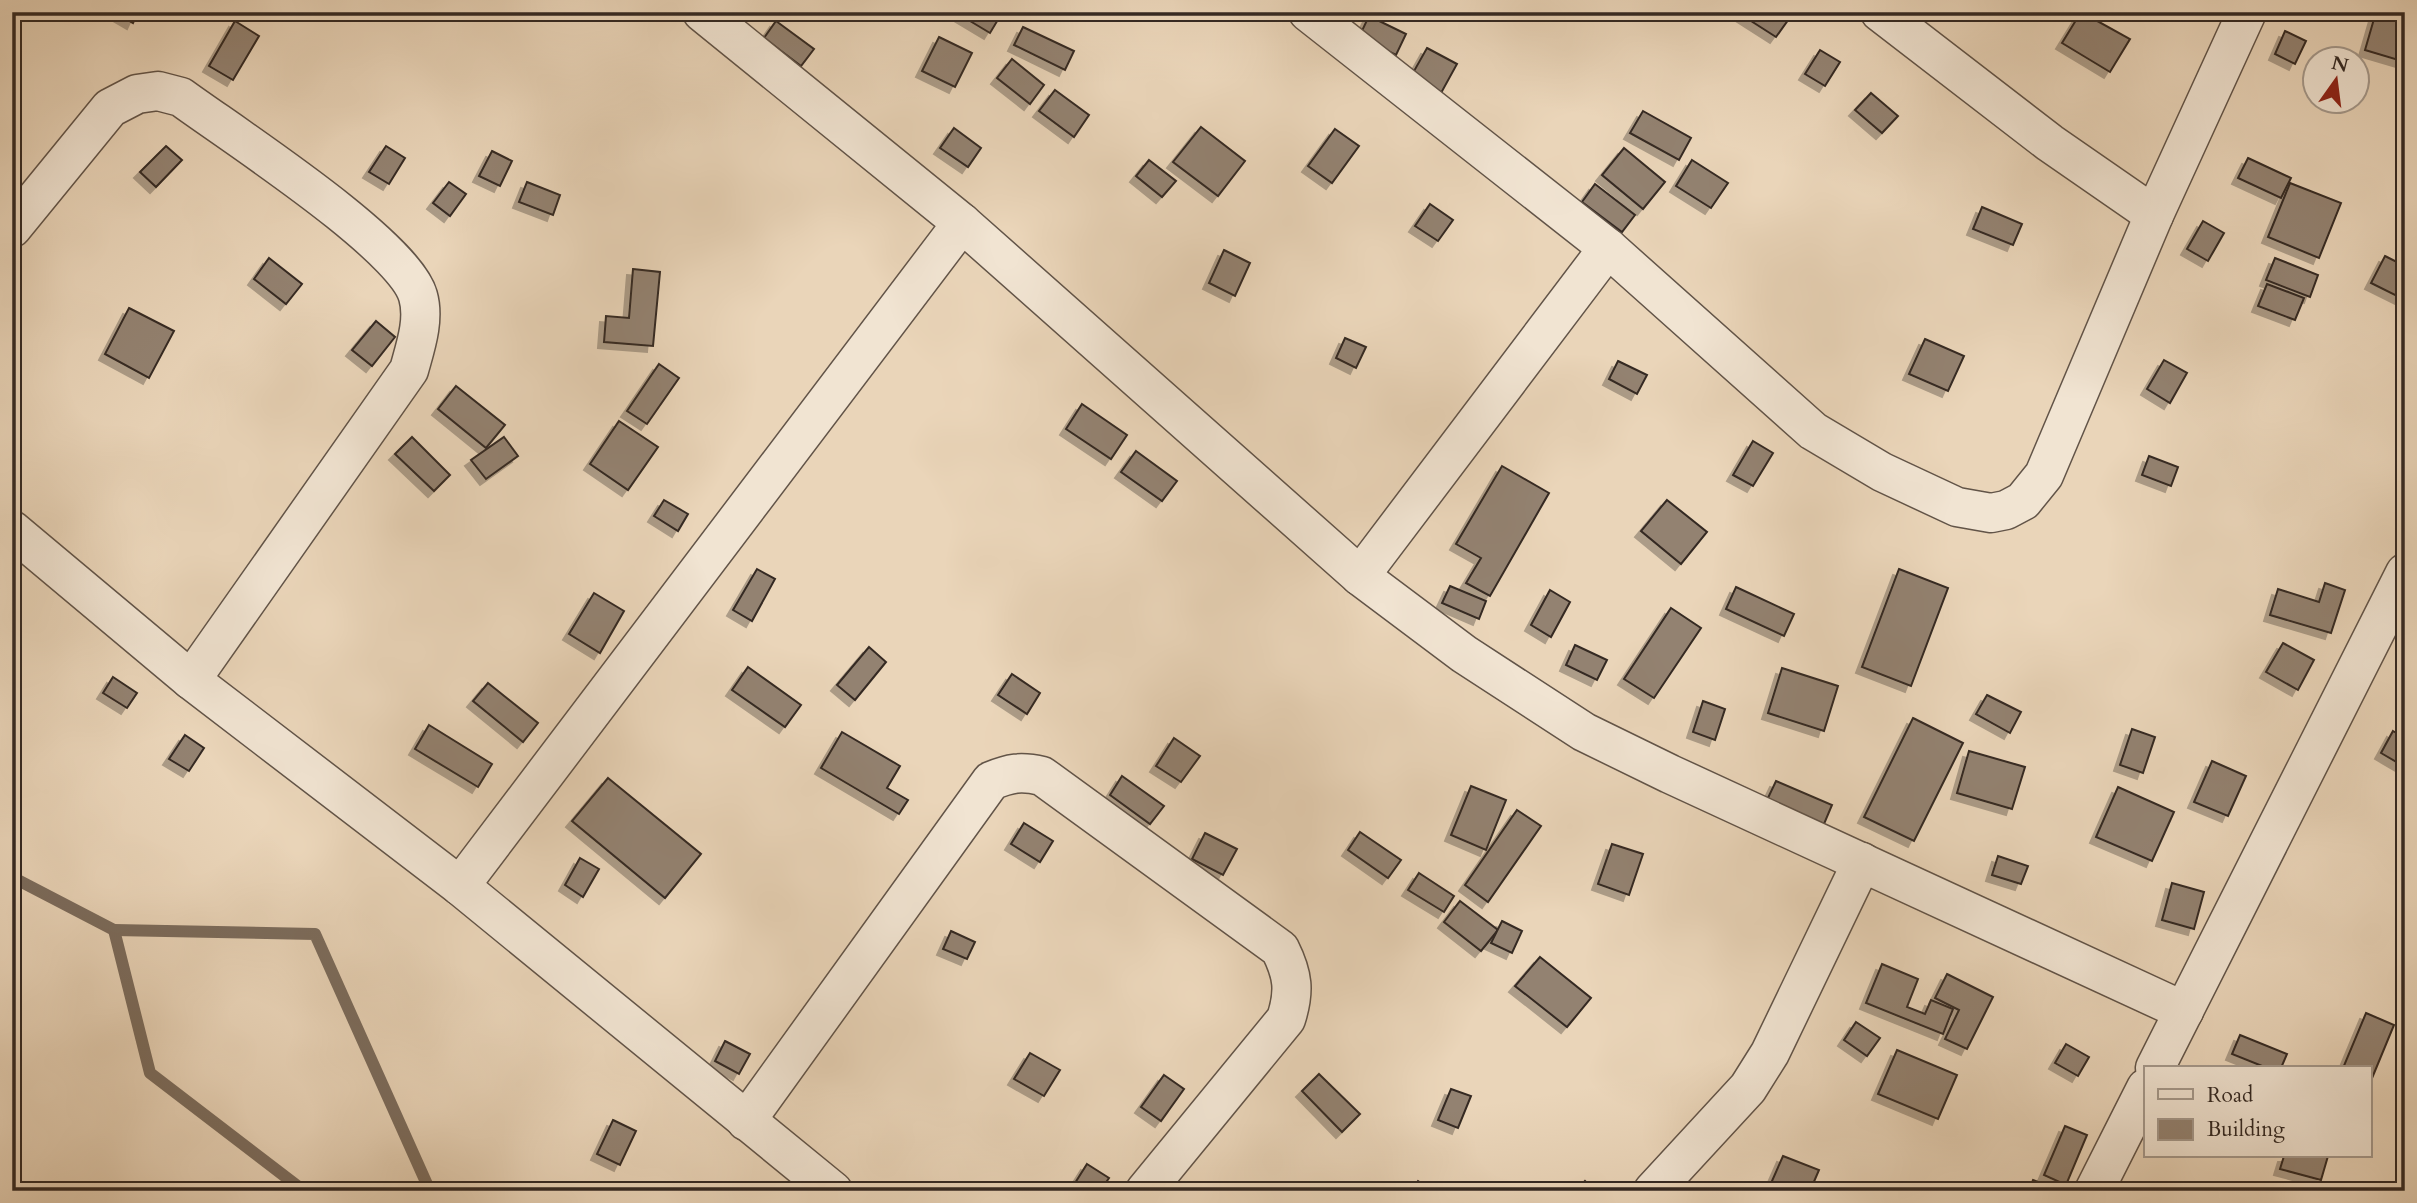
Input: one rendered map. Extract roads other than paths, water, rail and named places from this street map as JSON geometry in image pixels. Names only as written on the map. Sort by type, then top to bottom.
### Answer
[{"type":"street","points":[[702,12],[962,223],[1360,576],[1464,654],[1584,732],[2184,1011]]},
{"type":"street","points":[[1308,12],[1608,248],[1813,431],[1882,472],[1957,508],[1991,513],[2023,502],[2044,475],[2154,215],[2247,12]]},
{"type":"street","points":[[1880,12],[2050,143],[2154,215]]},
{"type":"street","points":[[12,228],[110,108],[137,94],[158,90],[181,97],[349,218],[407,274],[419,297],[419,333],[409,370],[191,680]]},
{"type":"street","points":[[460,886],[962,223]]},
{"type":"street","points":[[1360,576],[1608,248]]},
{"type":"street","points":[[12,530],[191,680],[460,886],[833,1191]]},
{"type":"street","points":[[2156,1066],[2403,583]]},
{"type":"street","points":[[746,1121],[991,781],[1012,772],[1027,772],[1042,776],[1280,949],[1292,972],[1294,995],[1286,1019],[1145,1191]]},
{"type":"street","points":[[1653,1191],[1748,1088],[1770,1053],[1862,862]]},
{"type":"street","points":[[2094,1191],[2144,1091]]},
{"type":"waterway","points":[[12,877],[114,930],[150,1073],[304,1191]]},
{"type":"waterway","points":[[114,930],[315,934],[430,1191]]}]
